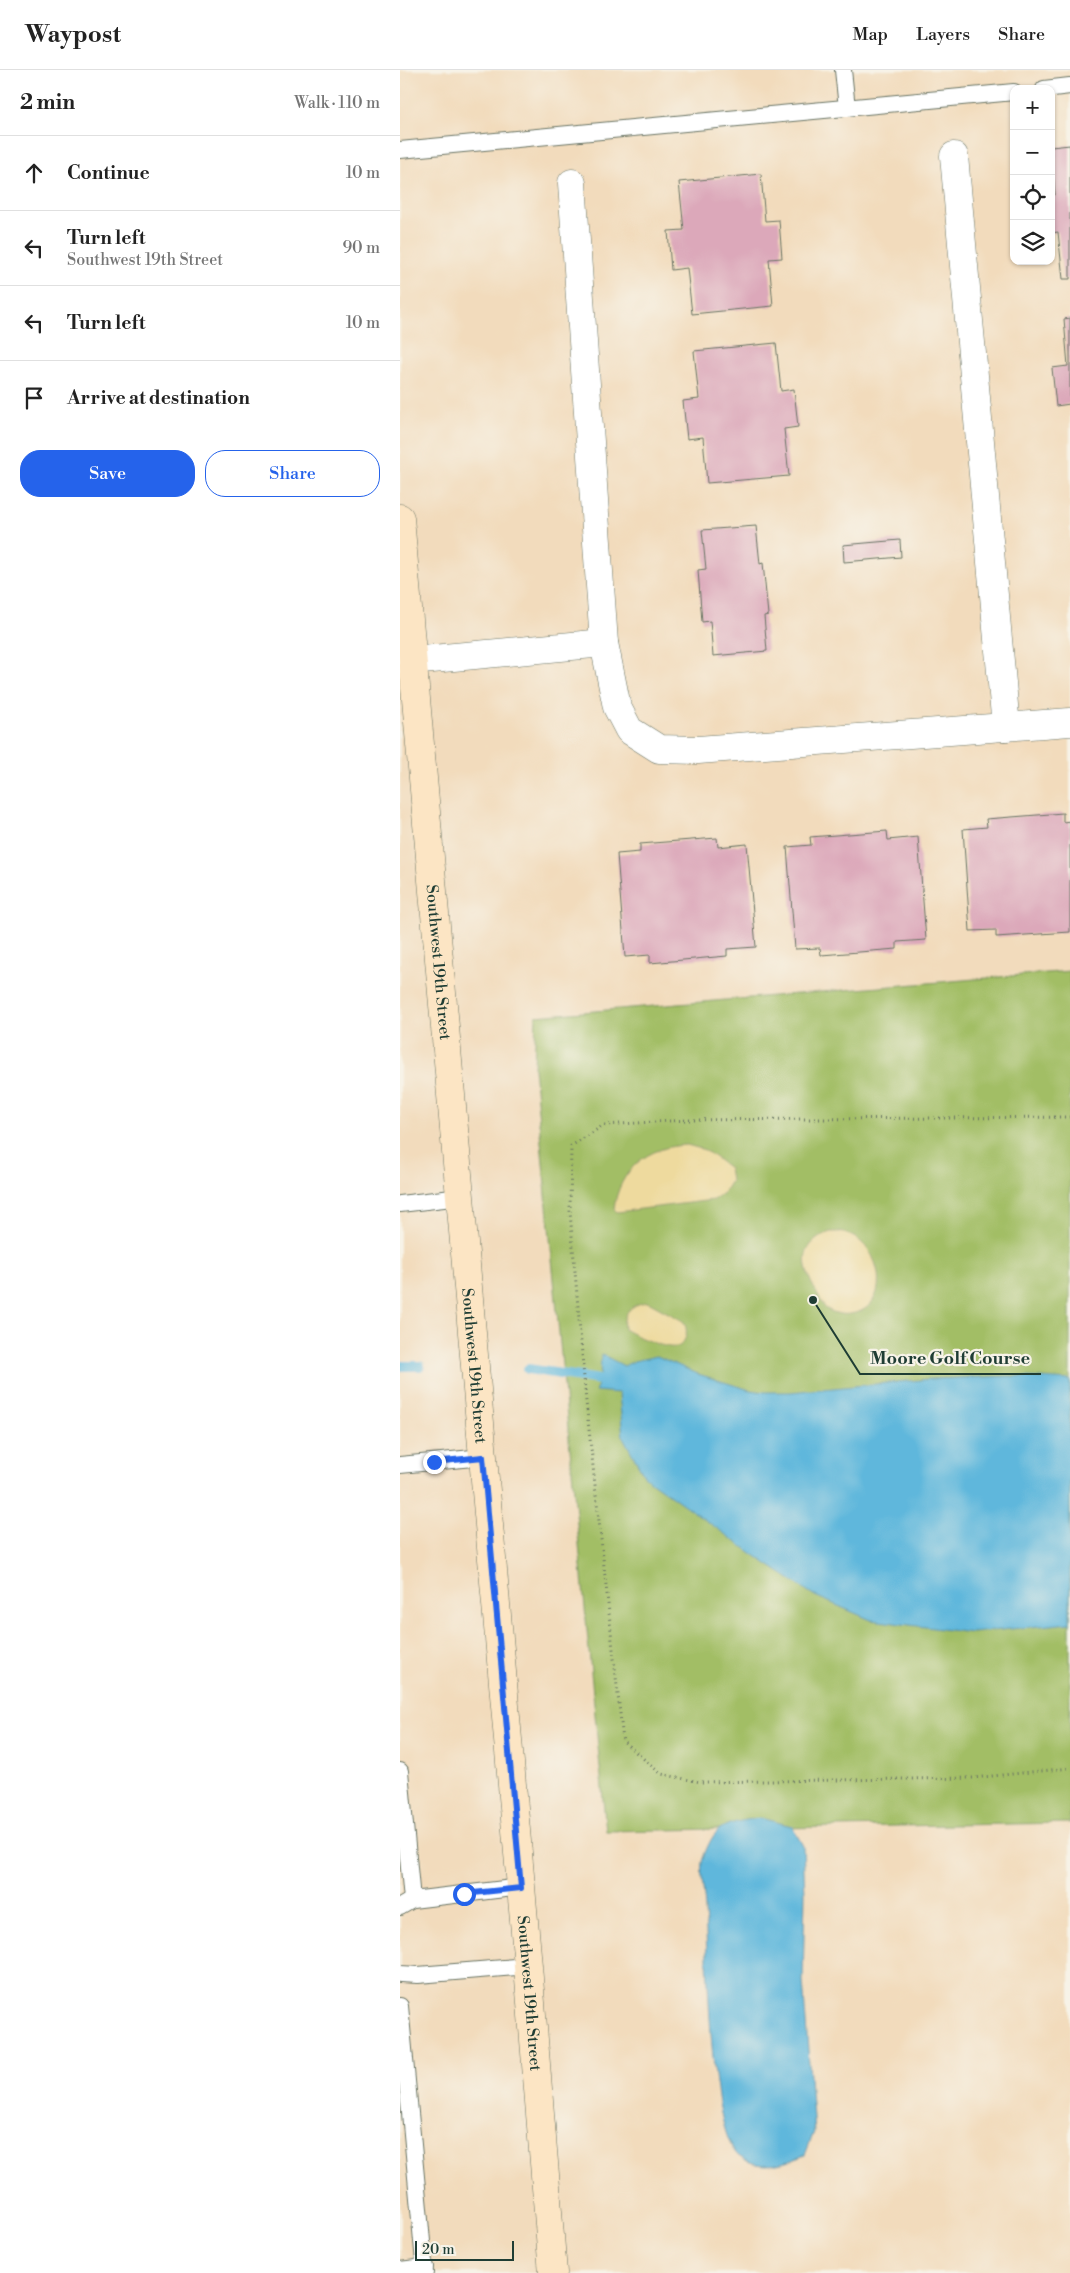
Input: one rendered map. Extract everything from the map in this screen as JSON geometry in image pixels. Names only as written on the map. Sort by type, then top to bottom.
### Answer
[{"type":"street","points":[[954,156],[1006,727]]},
{"type":"street","points":[[572,183],[604,643],[616,707],[629,730],[659,749],[698,750],[1070,722]]},
{"type":"street","name":"Southwest 19th Street","points":[[400,518],[407,661],[460,1198],[528,1966],[553,2273]]},
{"type":"street","points":[[407,661],[604,643]]},
{"type":"lane","points":[[843,70],[847,108]]},
{"type":"lane","points":[[1055,88],[1070,86]]},
{"type":"lane","points":[[400,150],[1010,92]]},
{"type":"lane","points":[[400,1204],[460,1198]]},
{"type":"lane","points":[[400,1465],[483,1457]]},
{"type":"lane","points":[[400,1771],[406,1904],[521,1888]]},
{"type":"lane","points":[[400,1974],[418,1976],[528,1966]]},
{"type":"lane","points":[[400,2006],[425,2270],[400,2270]]},
{"type":"path","points":[[1070,1117],[687,1120],[604,1125],[571,1146],[570,1212],[586,1402],[623,1741],[660,1774],[700,1782],[973,1778],[1070,1768]]},
{"type":"green space","points":[[1070,971],[1070,1823],[606,1831],[534,1068],[536,1016]]},
{"type":"sand","points":[[687,1145],[705,1150],[729,1168],[731,1181],[724,1192],[713,1200],[617,1212],[614,1209],[622,1183],[637,1163],[659,1150]]},
{"type":"sand","points":[[830,1232],[847,1234],[860,1242],[871,1253],[877,1267],[878,1282],[876,1296],[868,1306],[855,1313],[840,1314],[825,1308],[808,1276],[806,1256],[809,1247],[817,1239]]},
{"type":"sand","points":[[648,1302],[683,1321],[686,1328],[686,1336],[680,1346],[671,1347],[657,1344],[624,1329],[624,1318],[629,1310],[638,1304]]},
{"type":"water","points":[[601,1354],[624,1366],[634,1361],[657,1356],[698,1374],[750,1390],[765,1392],[790,1392],[930,1379],[1010,1376],[1070,1380],[1070,1623],[972,1633],[871,1620],[815,1596],[645,1477],[623,1437],[619,1393],[595,1391],[600,1380]]},
{"type":"water","points":[[760,1818],[792,1826],[803,1846],[805,1894],[803,1981],[814,2132],[805,2155],[772,2165],[756,2164],[740,2157],[729,2142],[721,2115],[712,2042],[702,1873],[702,1862],[709,1843],[719,1830],[736,1822]]},
{"type":"building","points":[[1070,145],[1070,279],[1063,279],[1058,232],[1055,232],[1055,147]]},
{"type":"building","points":[[761,174],[765,221],[779,220],[782,258],[769,259],[773,306],[692,314],[687,268],[671,270],[668,231],[684,230],[679,182]]},
{"type":"building","points":[[1070,318],[1070,404],[1056,406],[1052,368],[1068,366],[1064,319]]},
{"type":"building","points":[[776,343],[781,391],[794,389],[798,427],[784,429],[789,476],[707,483],[703,437],[687,439],[683,401],[699,399],[694,351]]},
{"type":"building","points":[[756,526],[760,564],[763,563],[768,615],[764,616],[767,651],[713,656],[710,621],[702,622],[698,570],[706,569],[702,530]]},
{"type":"building","points":[[900,540],[901,557],[844,562],[843,545]]},
{"type":"building","points":[[1063,813],[1063,822],[1070,821],[1070,932],[996,937],[996,930],[970,931],[963,829],[987,827],[986,819]]},
{"type":"building","points":[[887,831],[888,840],[918,837],[926,940],[897,942],[897,949],[821,955],[820,948],[795,949],[787,847],[811,845],[810,837]]},
{"type":"building","points":[[717,838],[718,847],[747,844],[756,947],[727,949],[727,956],[650,963],[650,955],[625,957],[617,854],[640,852],[640,844]]},
{"type":"waterway","points":[[400,1366],[420,1366]]},
{"type":"waterway","points":[[528,1369],[600,1380]]},
{"type":"place","name":"Moore Golf Course","points":[[813,1300]]},
{"type":"route","points":[[434,1462],[483,1457],[521,1888],[464,1894]]}]
